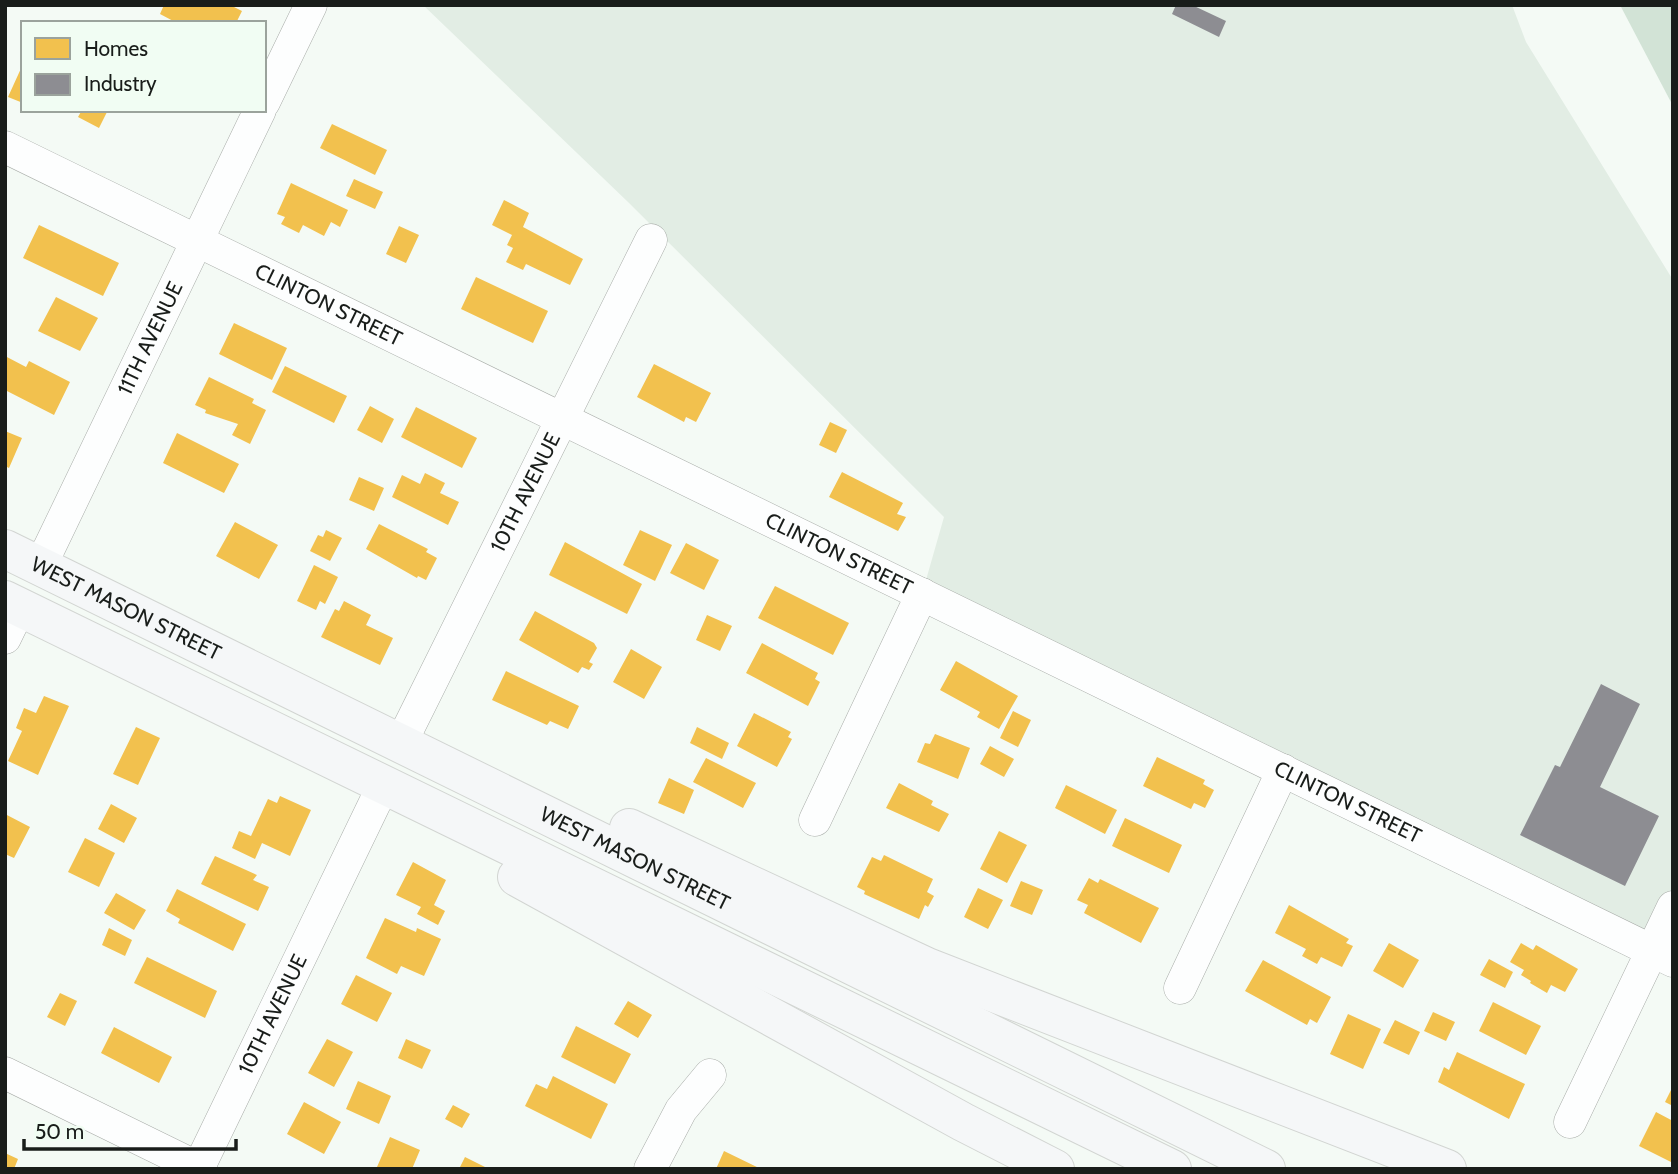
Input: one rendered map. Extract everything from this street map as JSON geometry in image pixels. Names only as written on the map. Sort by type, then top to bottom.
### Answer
[{"type":"main road","name":"WEST MASON STREET","points":[[5,550],[1266,1169]]},
{"type":"main road","name":"WEST MASON STREET","points":[[10,615],[397,791],[1172,1169]]},
{"type":"main road","points":[[444,766],[558,798],[927,967],[1447,1169]]},
{"type":"main road","points":[[397,791],[466,850],[963,1122],[1055,1169]]},
{"type":"street","points":[[266,98],[311,5]]},
{"type":"street","name":"11TH AVENUE","points":[[40,567],[259,112]]},
{"type":"street","name":"CLINTON STREET","points":[[5,147],[1663,956]]},
{"type":"street","name":"10TH AVENUE","points":[[400,745],[651,240]]},
{"type":"street","points":[[815,820],[922,594]]},
{"type":"street","points":[[1180,988],[1283,770]]},
{"type":"street","name":"10TH AVENUE","points":[[199,1168],[397,791]]},
{"type":"street","points":[[1570,1122],[1663,956],[1673,907]]},
{"type":"street","points":[[5,1073],[199,1168]]},
{"type":"street","points":[[650,1169],[681,1110],[710,1075]]},
{"type":"shaded area","points":[[423,5],[1512,5],[1526,42],[1673,280],[1673,907],[1653,951],[922,594],[944,517],[628,202]]},
{"type":"green space","points":[[1620,5],[1673,5],[1673,106]]},
{"type":"building: Homes","points":[[164,5],[230,5],[242,11],[237,21],[173,21],[160,14]]},
{"type":"building: Homes","points":[[21,68],[21,102],[8,97]]},
{"type":"building: Homes","points":[[81,112],[107,112],[99,128],[78,117]]},
{"type":"building: Homes","points":[[332,124],[387,150],[375,175],[320,148]]},
{"type":"building: Homes","points":[[354,179],[383,192],[375,209],[346,196]]},
{"type":"building: Homes","points":[[291,183],[348,210],[340,227],[331,222],[324,236],[303,225],[299,233],[281,224],[285,217],[277,214]]},
{"type":"building: Homes","points":[[504,200],[529,213],[523,227],[583,259],[570,285],[526,264],[523,270],[506,262],[513,248],[507,245],[512,235],[492,225]]},
{"type":"building: Homes","points":[[39,225],[119,263],[103,296],[23,258]]},
{"type":"building: Homes","points":[[399,226],[419,235],[406,263],[386,254]]},
{"type":"building: Homes","points":[[476,277],[548,311],[533,343],[461,309]]},
{"type":"building: Homes","points":[[56,297],[98,318],[80,351],[38,331]]},
{"type":"building: Homes","points":[[234,323],[287,348],[272,380],[219,354]]},
{"type":"building: Homes","points":[[5,356],[26,367],[29,361],[70,382],[54,415],[5,390]]},
{"type":"building: Homes","points":[[654,364],[711,393],[696,422],[686,417],[684,422],[637,397]]},
{"type":"building: Homes","points":[[285,366],[347,396],[334,423],[272,392]]},
{"type":"building: Homes","points":[[209,377],[254,399],[252,403],[266,410],[250,444],[232,435],[238,424],[205,413],[206,410],[195,405]]},
{"type":"building: Homes","points":[[370,406],[394,419],[382,443],[357,430]]},
{"type":"building: Homes","points":[[416,407],[477,438],[462,468],[401,437]]},
{"type":"building: Homes","points":[[830,422],[847,430],[836,453],[819,445]]},
{"type":"building: Homes","points":[[5,431],[22,438],[9,468],[5,466]]},
{"type":"building: Homes","points":[[177,433],[239,464],[224,493],[163,463]]},
{"type":"building: Homes","points":[[842,472],[903,503],[897,514],[906,517],[898,531],[829,497]]},
{"type":"building: Homes","points":[[425,473],[445,483],[440,493],[459,502],[448,525],[392,497],[402,475],[420,484]]},
{"type":"building: Homes","points":[[359,477],[384,488],[374,511],[349,500]]},
{"type":"building: Homes","points":[[235,522],[278,545],[259,579],[216,556]]},
{"type":"building: Homes","points":[[379,524],[428,549],[426,552],[437,558],[426,580],[418,576],[417,578],[366,549]]},
{"type":"building: Homes","points":[[326,530],[342,538],[330,561],[310,551],[318,535],[323,537]]},
{"type":"building: Homes","points":[[640,530],[672,545],[655,581],[623,565]]},
{"type":"building: Homes","points":[[565,542],[642,584],[627,614],[549,575]]},
{"type":"building: Homes","points":[[686,543],[719,560],[704,590],[670,573]]},
{"type":"building: Homes","points":[[314,565],[338,577],[325,604],[320,601],[316,610],[297,601]]},
{"type":"building: Homes","points":[[775,586],[849,623],[833,655],[758,618]]},
{"type":"building: Homes","points":[[344,601],[371,615],[366,625],[393,638],[380,665],[321,637],[335,609],[339,611]]},
{"type":"building: Homes","points":[[535,611],[594,643],[597,648],[589,662],[593,664],[589,670],[582,667],[578,673],[519,640]]},
{"type":"building: Homes","points":[[707,615],[732,626],[720,651],[696,640]]},
{"type":"building: Homes","points":[[762,643],[818,673],[815,679],[820,682],[808,706],[746,673]]},
{"type":"building: Homes","points":[[631,649],[662,667],[644,699],[613,682]]},
{"type":"building: Homes","points":[[956,661],[1018,696],[999,729],[977,717],[980,712],[940,690]]},
{"type":"building: Homes","points":[[506,671],[579,706],[568,729],[550,721],[547,725],[492,700]]},
{"type":"building: Homes","points":[[44,696],[69,706],[38,775],[8,761],[22,731],[16,728],[24,708],[36,713]]},
{"type":"building: Homes","points":[[1013,711],[1031,720],[1018,747],[1000,738]]},
{"type":"building: Homes","points":[[754,713],[791,732],[788,737],[792,739],[777,767],[737,746]]},
{"type":"building: Homes","points":[[136,727],[160,738],[138,785],[113,774]]},
{"type":"building: Homes","points":[[697,727],[729,743],[722,759],[690,743]]},
{"type":"building: Homes","points":[[935,734],[970,748],[958,779],[917,762],[925,743],[930,744]]},
{"type":"building: Homes","points":[[990,746],[1014,759],[1004,777],[980,764]]},
{"type":"building: Homes","points":[[1157,757],[1205,780],[1203,784],[1214,790],[1205,808],[1194,803],[1191,809],[1143,786]]},
{"type":"building: Homes","points":[[706,758],[756,783],[743,808],[693,782]]},
{"type":"building: Homes","points":[[669,778],[694,790],[684,814],[658,803]]},
{"type":"building: Homes","points":[[899,783],[933,801],[931,805],[949,814],[939,832],[886,808]]},
{"type":"building: Homes","points":[[1066,785],[1117,810],[1105,834],[1055,808]]},
{"type":"building: Homes","points":[[280,796],[311,810],[290,856],[262,843],[255,859],[232,848],[239,831],[251,836],[268,799],[277,803]]},
{"type":"building: Homes","points":[[111,804],[137,818],[124,843],[98,829]]},
{"type":"building: Homes","points":[[5,814],[30,827],[14,858],[5,854]]},
{"type":"building: Homes","points":[[1125,818],[1182,845],[1169,873],[1112,846]]},
{"type":"building: Homes","points":[[999,831],[1027,845],[1007,883],[980,869]]},
{"type":"building: Homes","points":[[85,838],[115,853],[99,887],[68,872]]},
{"type":"building: Homes","points":[[884,855],[933,879],[927,892],[934,896],[928,907],[925,905],[919,919],[864,894],[865,891],[857,887],[872,857],[881,861]]},
{"type":"building: Homes","points":[[215,856],[257,875],[253,880],[269,887],[258,911],[201,884]]},
{"type":"building: Homes","points":[[413,862],[446,880],[434,905],[445,911],[438,925],[417,914],[421,907],[396,895]]},
{"type":"building: Homes","points":[[1089,878],[1098,883],[1100,879],[1159,908],[1141,943],[1084,913],[1088,905],[1077,900]]},
{"type":"building: Homes","points":[[1021,881],[1043,890],[1032,915],[1010,906]]},
{"type":"building: Homes","points":[[978,888],[1003,900],[988,929],[964,917]]},
{"type":"building: Homes","points":[[177,889],[246,924],[233,951],[178,923],[180,919],[166,911]]},
{"type":"building: Homes","points":[[116,893],[146,910],[134,930],[104,913]]},
{"type":"building: Homes","points":[[1289,905],[1349,939],[1346,943],[1353,946],[1342,967],[1321,957],[1317,964],[1302,956],[1306,949],[1275,933]]},
{"type":"building: Homes","points":[[385,918],[416,932],[417,928],[441,939],[424,976],[401,966],[397,974],[366,958]]},
{"type":"building: Homes","points":[[109,928],[132,940],[125,956],[102,945]]},
{"type":"building: Homes","points":[[1389,943],[1419,960],[1403,988],[1373,971]]},
{"type":"building: Homes","points":[[1521,943],[1533,950],[1536,945],[1578,969],[1565,992],[1551,985],[1547,993],[1521,975],[1524,970],[1510,962]]},
{"type":"building: Homes","points":[[147,957],[217,991],[205,1018],[134,983]]},
{"type":"building: Homes","points":[[1489,959],[1513,972],[1505,988],[1480,975]]},
{"type":"building: Homes","points":[[1263,960],[1331,997],[1317,1023],[1310,1019],[1307,1025],[1245,991]]},
{"type":"building: Homes","points":[[356,975],[392,993],[377,1022],[341,1004]]},
{"type":"building: Homes","points":[[60,993],[77,1001],[65,1026],[47,1017]]},
{"type":"building: Homes","points":[[628,1001],[652,1015],[638,1038],[614,1024]]},
{"type":"building: Homes","points":[[1493,1002],[1541,1026],[1526,1055],[1479,1031]]},
{"type":"building: Homes","points":[[1433,1012],[1455,1022],[1446,1041],[1424,1031]]},
{"type":"building: Homes","points":[[1348,1014],[1381,1029],[1363,1069],[1330,1054]]},
{"type":"building: Homes","points":[[1395,1020],[1420,1032],[1409,1055],[1383,1043]]},
{"type":"building: Homes","points":[[576,1026],[631,1054],[615,1084],[561,1057]]},
{"type":"building: Homes","points":[[114,1027],[172,1057],[159,1083],[101,1053]]},
{"type":"building: Homes","points":[[327,1039],[353,1052],[334,1087],[308,1073]]},
{"type":"building: Homes","points":[[406,1039],[431,1050],[422,1069],[398,1058]]},
{"type":"building: Homes","points":[[1457,1052],[1525,1084],[1509,1119],[1438,1082],[1444,1067],[1449,1070]]},
{"type":"building: Homes","points":[[553,1076],[608,1104],[591,1139],[525,1106],[536,1084],[547,1089]]},
{"type":"building: Homes","points":[[358,1081],[391,1096],[379,1124],[346,1109]]},
{"type":"building: Homes","points":[[1673,1086],[1673,1106],[1665,1102]]},
{"type":"building: Homes","points":[[304,1102],[341,1122],[324,1154],[287,1134]]},
{"type":"building: Homes","points":[[453,1105],[470,1114],[462,1128],[445,1119]]},
{"type":"building: Homes","points":[[1656,1112],[1673,1121],[1673,1163],[1639,1146]]},
{"type":"building: Homes","points":[[390,1137],[420,1150],[412,1169],[377,1167]]},
{"type":"building: Homes","points":[[724,1151],[761,1169],[716,1169]]},
{"type":"building: Homes","points":[[5,1153],[18,1159],[14,1169],[5,1169]]},
{"type":"building: Homes","points":[[465,1157],[489,1169],[459,1169]]},
{"type":"building: Industry","points":[[1176,5],[1192,5],[1226,21],[1219,37],[1172,14]]},
{"type":"building: Industry","points":[[1601,684],[1640,704],[1600,787],[1659,816],[1625,886],[1520,835],[1555,765],[1560,767]]}]
